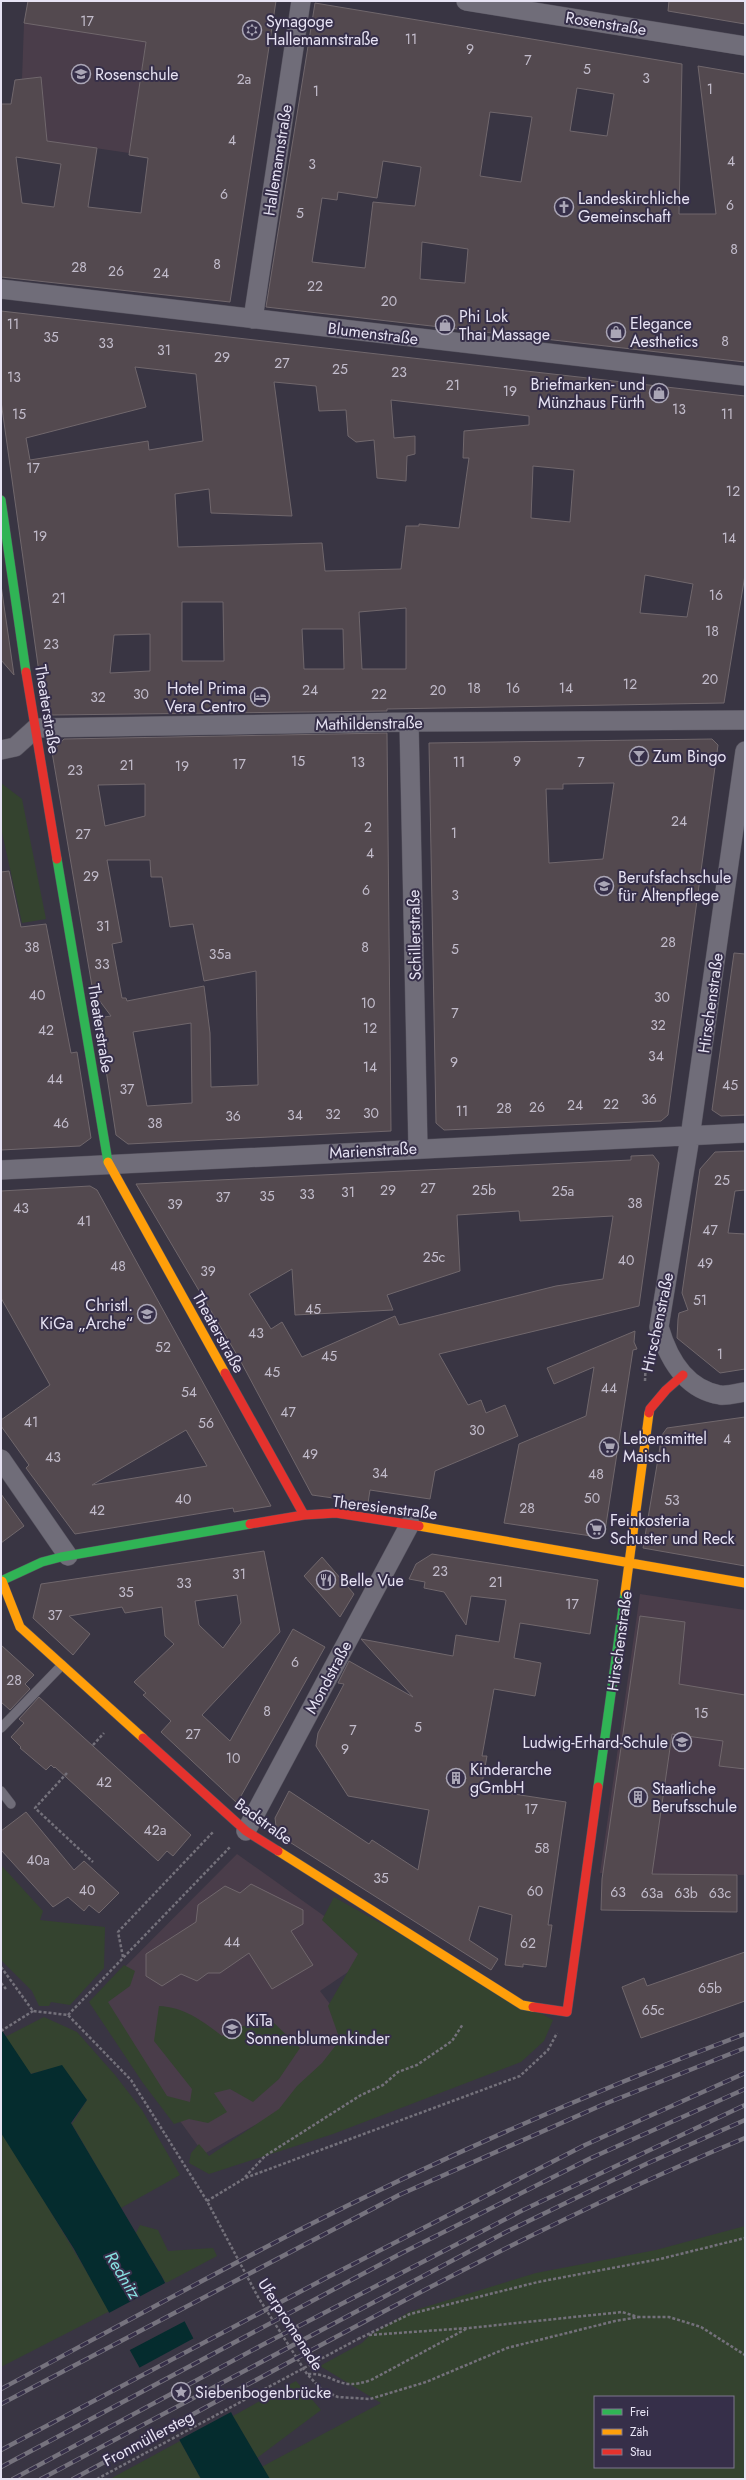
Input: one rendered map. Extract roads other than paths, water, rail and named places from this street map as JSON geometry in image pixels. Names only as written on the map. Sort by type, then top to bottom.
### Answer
[{"type":"street","name":"Hallemannstraße","points":[[253,319],[301,1]]},
{"type":"street","name":"Rosenstraße","points":[[466,1],[745,46]]},
{"type":"street","name":"Blumenstraße","points":[[1,289],[745,376]]},
{"type":"street","name":"Theaterstraße","points":[[1,500],[36,728],[108,1164],[304,1515]]},
{"type":"street","name":"Mathildenstraße","points":[[36,728],[409,722],[745,720]]},
{"type":"street","name":"Schillerstraße","points":[[409,722],[418,1148]]},
{"type":"street","points":[[1,750],[15,747],[36,728]]},
{"type":"street","name":"Hirschenstraße","points":[[567,2012],[650,1409],[666,1390],[683,1376],[665,1349],[659,1327],[690,1137],[745,751]]},
{"type":"street","name":"Marienstraße","points":[[1,1170],[418,1148],[690,1137],[745,1133]]},
{"type":"street","points":[[683,1376],[702,1389],[722,1395],[745,1392]]},
{"type":"street","points":[[1,1459],[68,1556]]},
{"type":"street","name":"Theresienstraße","points":[[1,1581],[42,1562],[68,1556],[304,1515],[336,1513],[410,1524],[745,1583]]},
{"type":"street","name":"Mondstraße","points":[[246,1831],[410,1524]]},
{"type":"street","name":"Badstraße","points":[[1,1581],[20,1627],[246,1831],[522,2005],[567,2012]]},
{"type":"lane","points":[[1,1728],[62,1665]]},
{"type":"lane","points":[[1,1792],[11,1804]]},
{"type":"water","name":"Rednitz","points":[[1,2029],[31,2074],[62,2065],[87,2100],[71,2123],[162,2277],[233,2416],[270,2479],[201,2479],[74,2249],[1,2133]]},
{"type":"railway","points":[[1,2389],[260,2250],[407,2177],[518,2126],[631,2078],[745,2034]]},
{"type":"railway","points":[[1,2404],[399,2195],[602,2105],[745,2048]]},
{"type":"railway","points":[[1,2450],[326,2278],[585,2145],[745,2073]]},
{"type":"railway","points":[[1,2467],[400,2254],[591,2158],[745,2089]]},
{"type":"railway","points":[[13,2479],[264,2344],[523,2210],[745,2105]]},
{"type":"railway","points":[[41,2479],[506,2232],[646,2164],[745,2120]]},
{"type":"railway","points":[[73,2479],[405,2300],[489,2257],[573,2215],[659,2175],[745,2138]]},
{"type":"place","name":"Synagoge Hallemannstraße","points":[[252,30]]},
{"type":"place","name":"Rosenschule","points":[[81,74]]},
{"type":"place","name":"Landeskirchliche Gemeinschaft","points":[[564,207]]},
{"type":"place","name":"Phi Lok Thai Massage","points":[[445,325]]},
{"type":"place","name":"Elegance Aesthetics","points":[[616,332]]},
{"type":"place","name":"Briefmarken- und Münzhaus Fürth","points":[[659,393]]},
{"type":"place","name":"Hotel Prima Vera Centro","points":[[260,697]]},
{"type":"place","name":"Zum Bingo","points":[[639,756]]},
{"type":"place","name":"Berufsfachschule für Altenpflege","points":[[604,886]]},
{"type":"place","name":"Christl. KiGa „Arche“","points":[[147,1314]]},
{"type":"place","name":"Lebensmittel Maisch","points":[[609,1447]]},
{"type":"place","name":"Feinkosteria Schuster und Reck","points":[[596,1529]]},
{"type":"place","name":"Belle Vue","points":[[326,1580]]},
{"type":"place","name":"Ludwig-Erhard-Schule","points":[[682,1742]]},
{"type":"place","name":"Kinderarche gGmbH","points":[[456,1778]]},
{"type":"place","name":"Staatliche Berufsschule","points":[[638,1797]]},
{"type":"place","name":"KiTa Sonnenblumenkinder","points":[[232,2029]]},
{"type":"place","name":"Siebenbogenbrücke","points":[[181,2392]]}]
